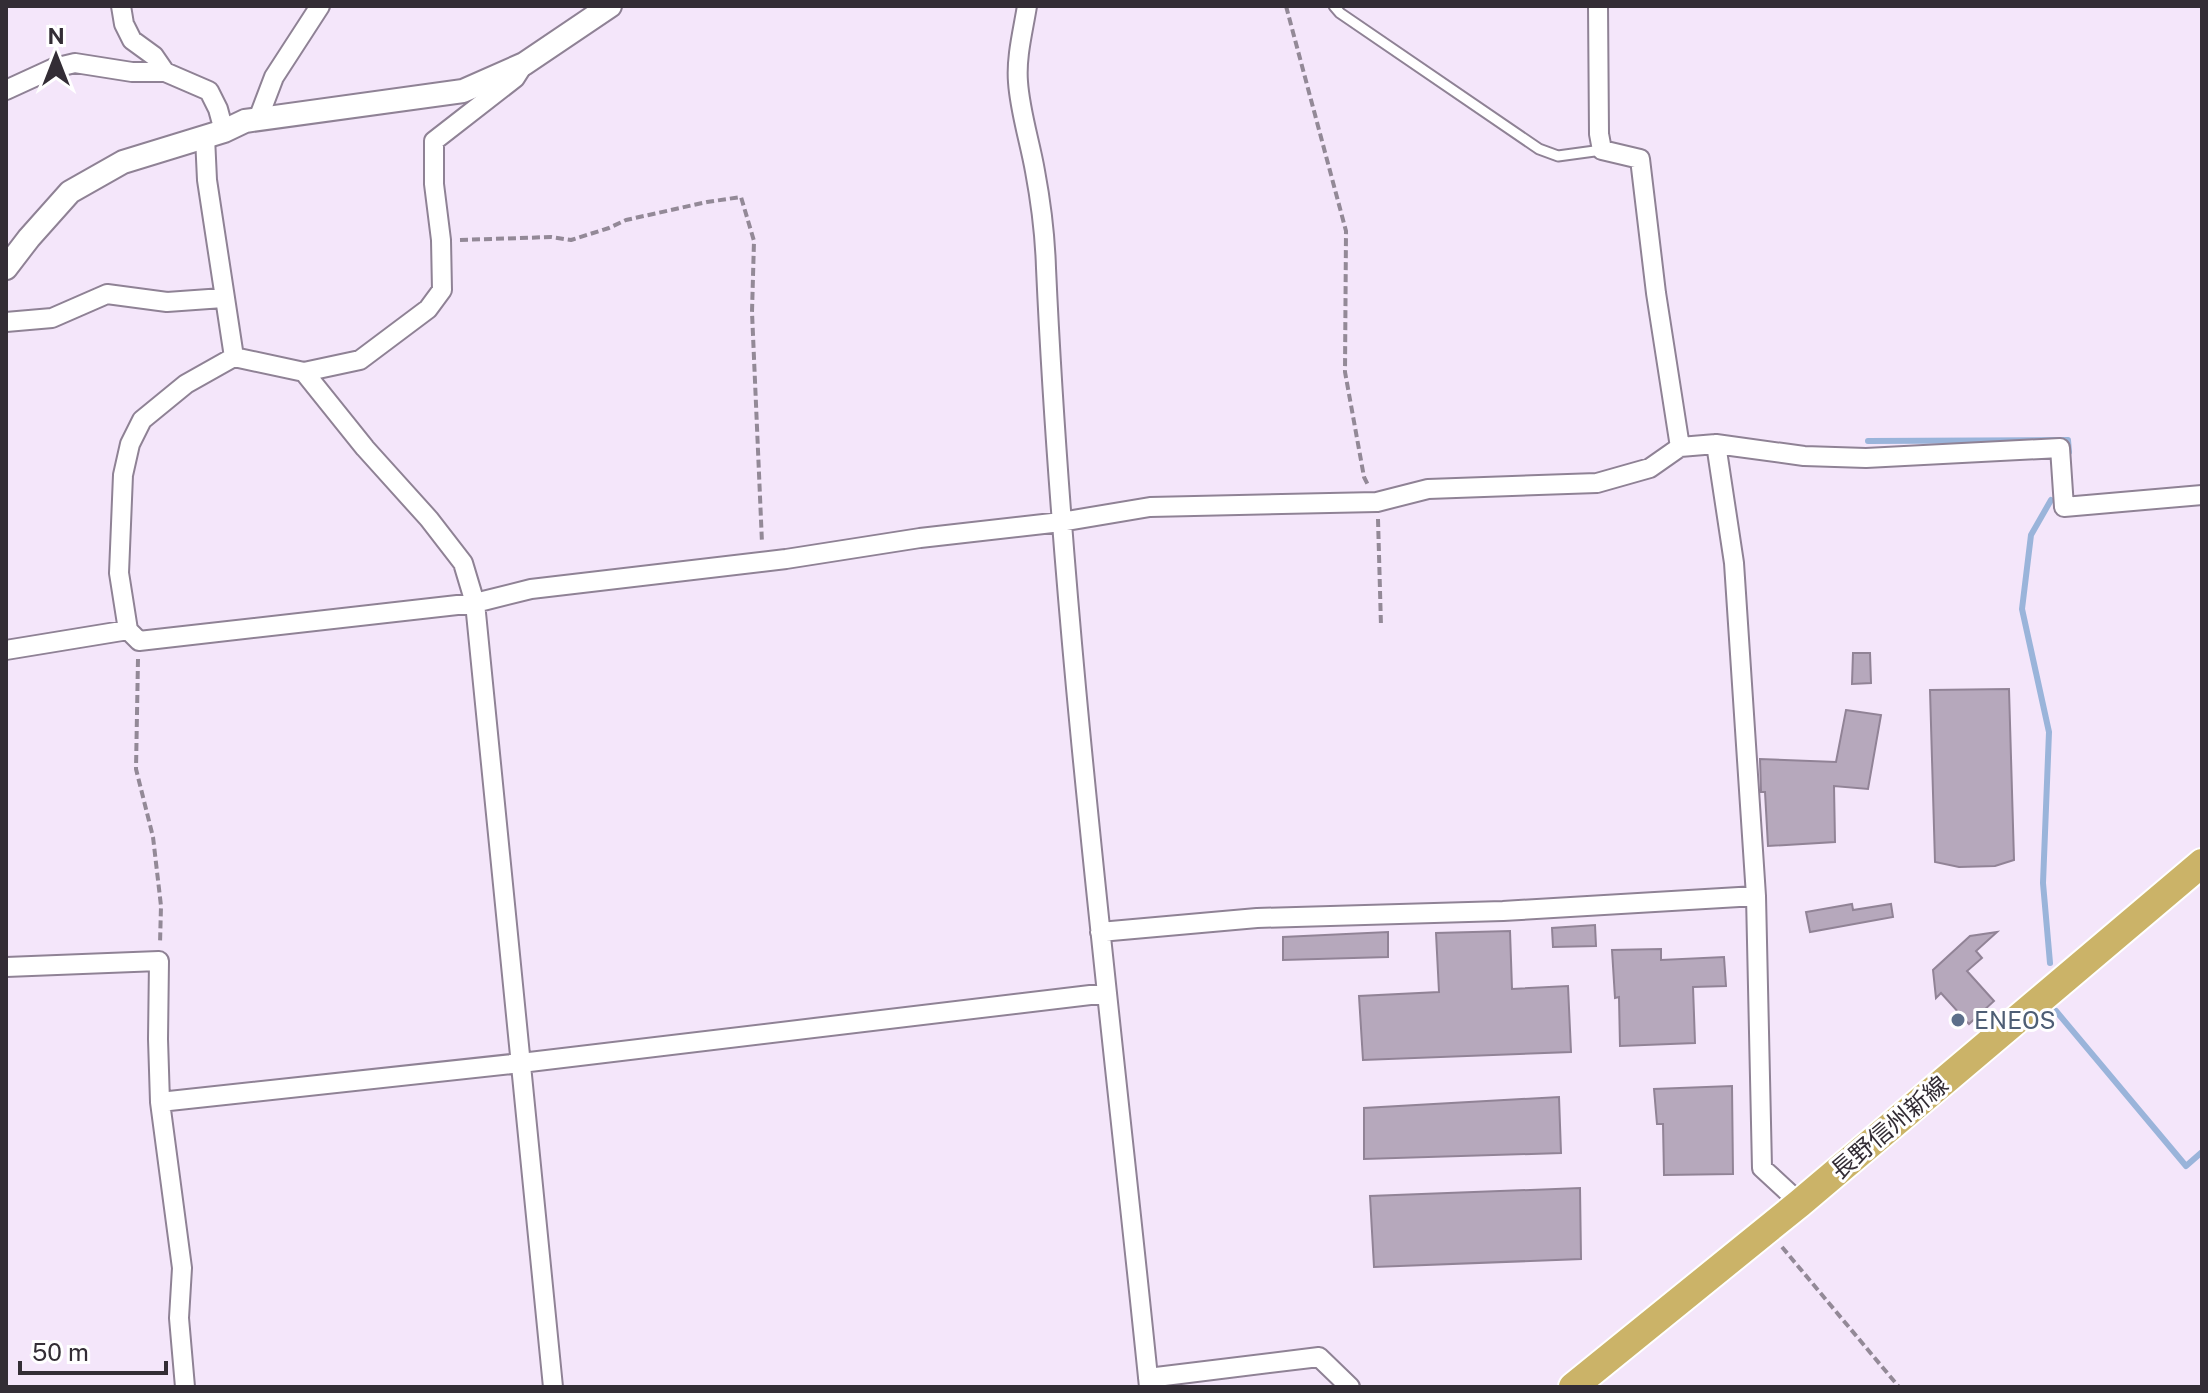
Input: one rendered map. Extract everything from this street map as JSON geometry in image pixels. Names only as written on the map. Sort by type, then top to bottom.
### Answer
[{"type":"main road","name":"長野信州新線","points":[[1573,1387],[1800,1203],[2202,863]]},
{"type":"street","points":[[121,6],[124,24],[132,40],[154,56],[165,72]]},
{"type":"street","points":[[258,119],[274,77],[320,6]]},
{"type":"street","points":[[1027,6],[1017,64],[1018,85],[1044,229],[1061,522],[1100,932],[1149,1383],[1319,1357],[1350,1387]]},
{"type":"street","points":[[1598,6],[1599,134],[1602,150],[1640,159],[1656,293],[1680,447]]},
{"type":"street","points":[[6,268],[70,192],[123,162],[214,134],[245,121],[463,91],[524,64],[607,7]]},
{"type":"street","points":[[6,90],[54,68],[75,63],[132,72],[165,72],[209,91],[218,109],[207,180],[234,357]]},
{"type":"street","points":[[133,635],[119,573],[123,475],[130,444],[142,420],[186,384],[234,357],[304,372],[360,360],[428,309],[442,290],[434,141],[515,78],[524,64]]},
{"type":"street","points":[[6,322],[52,318],[107,294],[167,302],[223,298]]},
{"type":"street","points":[[304,372],[463,563],[475,603],[553,1387]]},
{"type":"street","points":[[1716,444],[1734,563],[1756,896],[1762,1168],[1800,1203]]},
{"type":"street","points":[[6,650],[475,603],[531,589],[763,562],[1150,507],[1377,502],[1428,489],[1597,483],[1650,468],[1680,447],[1716,444],[1804,456],[1866,458],[2060,448],[2064,507],[2202,495]]},
{"type":"street","points":[[1100,932],[1257,918],[1503,911],[1756,896]]},
{"type":"street","points":[[6,967],[159,961],[160,1102],[182,1268],[179,1318],[185,1387]]},
{"type":"street","points":[[160,1102],[521,1063],[1107,993]]},
{"type":"lane","points":[[1334,6],[1539,149],[1558,156],[1602,150]]},
{"type":"path","points":[[1286,6],[1346,231],[1345,372],[1364,477],[1377,502],[1381,626]]},
{"type":"path","points":[[441,240],[551,237],[571,240],[626,220],[741,197],[754,241],[752,312],[763,562]]},
{"type":"path","points":[[133,635],[136,769],[153,837],[161,906],[159,961]]},
{"type":"path","points":[[1767,1229],[1899,1387]]},
{"type":"building","points":[[1853,653],[1870,653],[1871,683],[1852,684]]},
{"type":"building","points":[[2009,689],[2014,860],[1995,866],[1959,867],[1935,862],[1930,690]]},
{"type":"building","points":[[1846,710],[1881,715],[1868,789],[1834,786],[1835,842],[1768,846],[1760,759],[1836,762]]},
{"type":"building","points":[[1852,904],[1853,910],[1891,904],[1893,917],[1810,932],[1806,912]]},
{"type":"building","points":[[1595,925],[1596,946],[1553,947],[1552,928]]},
{"type":"building","points":[[1510,931],[1512,989],[1568,986],[1571,1052],[1363,1060],[1359,996],[1439,992],[1436,933]]},
{"type":"building","points":[[1388,932],[1388,957],[1283,960],[1283,937]]},
{"type":"building","points":[[1997,932],[1976,951],[1982,958],[1967,971],[1994,1001],[1969,1024],[1941,993],[1936,998],[1933,970],[1970,936]]},
{"type":"building","points":[[1661,949],[1661,960],[1724,957],[1726,986],[1693,987],[1695,1043],[1620,1046],[1619,997],[1615,998],[1612,950]]},
{"type":"building","points":[[1732,1086],[1733,1174],[1664,1175],[1663,1124],[1657,1124],[1654,1089]]},
{"type":"building","points":[[1559,1097],[1561,1153],[1364,1159],[1364,1108]]},
{"type":"building","points":[[1580,1188],[1581,1259],[1374,1267],[1370,1196]]},
{"type":"waterway","points":[[1868,441],[2068,440],[2069,452]]},
{"type":"waterway","points":[[2050,963],[2043,883],[2049,732],[2022,609],[2031,535],[2051,500]]},
{"type":"waterway","points":[[2056,1011],[2186,1166],[2202,1152]]},
{"type":"place","name":"ENEOS","points":[[1958,1020]]}]
